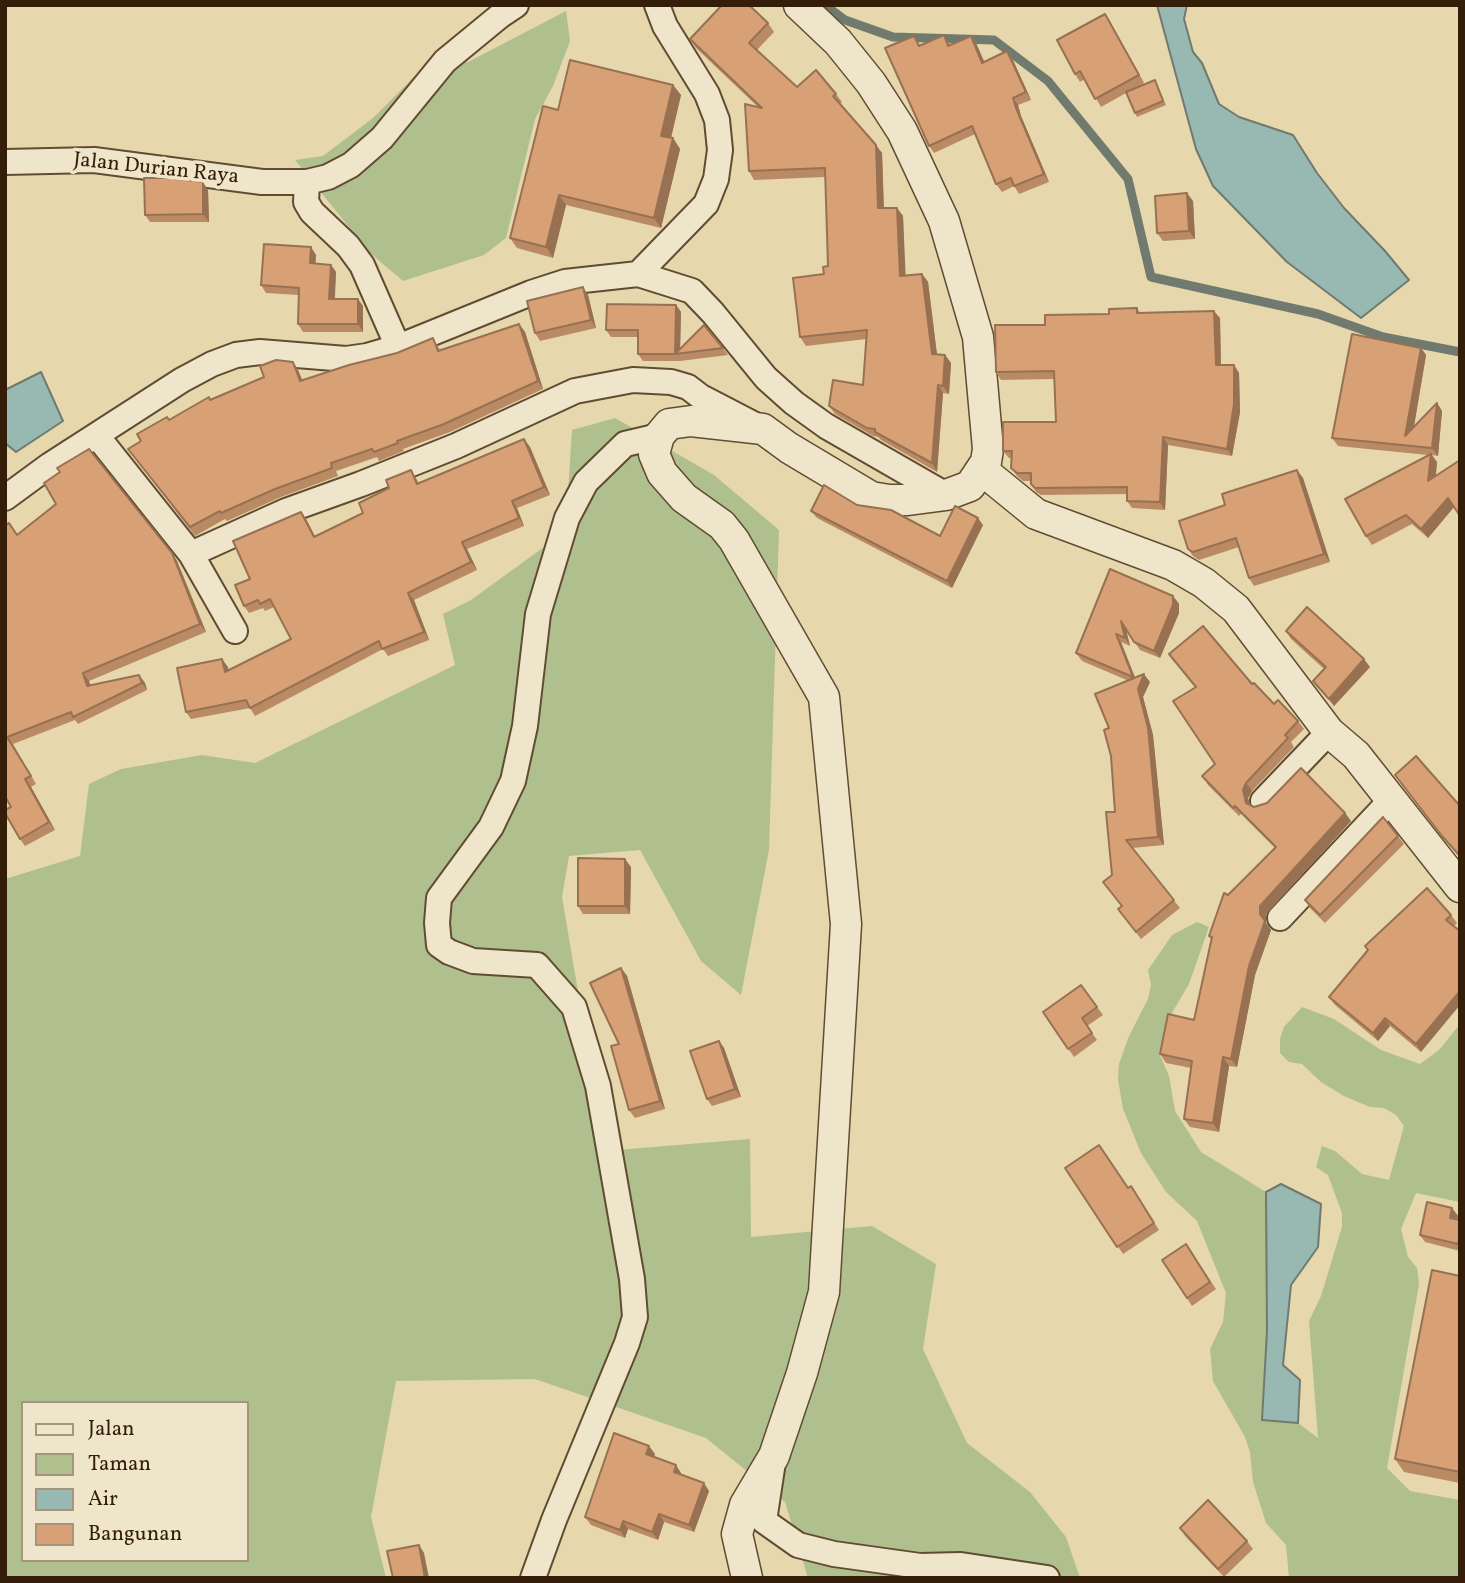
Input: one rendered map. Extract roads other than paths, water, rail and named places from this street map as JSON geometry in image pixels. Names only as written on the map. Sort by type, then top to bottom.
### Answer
[{"type":"street","name":"Jalan Durian Raya","points":[[5,162],[94,160],[262,182],[307,182],[328,177],[351,164],[382,138],[445,61],[516,5]]},
{"type":"street","points":[[638,274],[706,204],[716,179],[720,150],[718,120],[707,94],[665,26],[657,5]]},
{"type":"street","points":[[191,554],[286,511],[456,446],[575,391],[633,380],[671,382],[688,387],[701,397],[764,429],[789,448],[871,497],[908,500],[946,495],[970,486],[982,470],[988,449],[978,337],[944,221],[902,131],[871,83],[838,42],[799,5]]},
{"type":"street","points":[[307,182],[306,202],[312,212],[348,246],[362,265],[398,347]]},
{"type":"street","points":[[5,498],[50,464],[182,380],[236,355],[260,352],[346,359],[398,347],[531,292],[565,282],[638,274],[692,291],[766,378],[794,403],[826,426],[946,495]]},
{"type":"street","points":[[764,429],[691,421],[669,424],[659,436],[654,454],[662,473],[684,498],[722,524],[734,540],[824,697],[846,924],[824,1292],[802,1373],[774,1456],[764,1521],[798,1545],[834,1554],[909,1564],[961,1565],[1047,1578]]},
{"type":"street","points":[[97,436],[191,554],[235,631]]},
{"type":"street","points":[[533,1578],[627,1343],[635,1317],[632,1279],[598,1086],[574,1007],[537,965],[473,961],[449,952],[439,945],[436,923],[439,898],[491,827],[513,781],[525,726],[538,614],[567,518],[586,482],[625,444],[659,436]]},
{"type":"street","points":[[982,470],[1035,514],[1173,565],[1204,583],[1236,609],[1329,732],[1356,755],[1460,887]]},
{"type":"street","points":[[1263,801],[1329,732]]},
{"type":"street","points":[[1280,918],[1392,799]]},
{"type":"street","points":[[747,1578],[737,1534],[745,1505],[774,1456]]},
{"type":"water","points":[[1157,5],[1187,5],[1184,19],[1193,52],[1202,63],[1219,104],[1239,117],[1293,135],[1344,208],[1409,280],[1361,318],[1287,262],[1213,186],[1196,149]]},
{"type":"water","points":[[41,372],[63,421],[16,452],[5,443],[5,390]]},
{"type":"water","points":[[1281,1184],[1321,1204],[1318,1247],[1291,1285],[1283,1365],[1300,1380],[1298,1423],[1262,1420],[1267,1331],[1266,1192]]},
{"type":"waterway","points":[[825,5],[845,20],[893,37],[994,40],[1048,81],[1128,179],[1151,277],[1318,314],[1383,337],[1460,352]]}]
